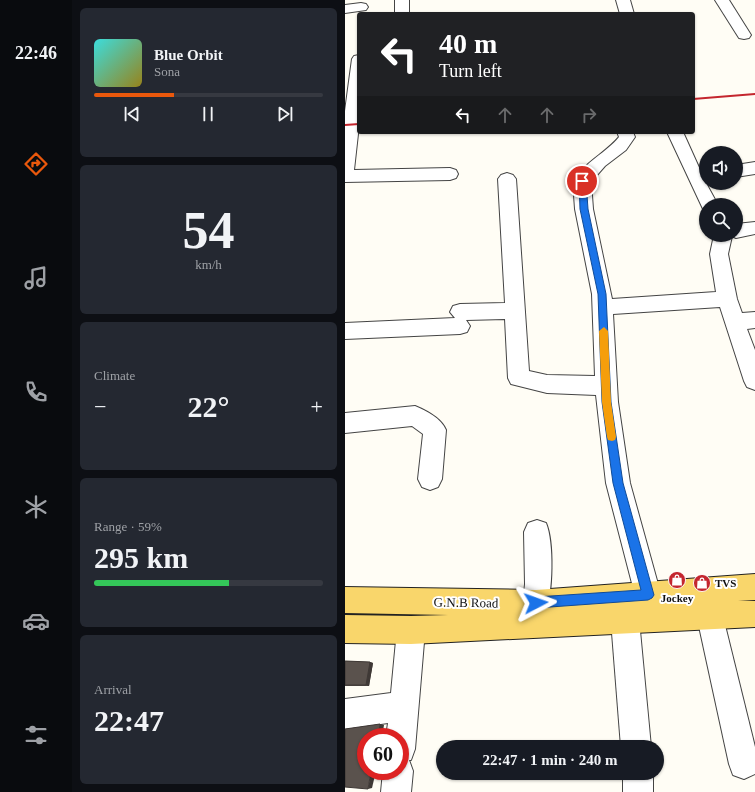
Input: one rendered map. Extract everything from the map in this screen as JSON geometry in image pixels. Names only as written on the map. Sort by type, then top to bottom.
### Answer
[{"type":"main road","name":"G.N.B Road","points":[[345,600],[536,603],[755,587]]},
{"type":"main road","points":[[345,629],[411,630],[755,614]]},
{"type":"street","points":[[402,0],[402,12]]},
{"type":"street","points":[[623,0],[626,12]]},
{"type":"street","points":[[722,0],[744,35]]},
{"type":"street","points":[[345,9],[361,7]]},
{"type":"street","points":[[354,69],[345,176],[450,174]]},
{"type":"street","points":[[626,134],[627,137],[620,146],[599,162],[582,181],[584,209],[602,294],[607,402],[618,483],[648,595]]},
{"type":"street","points":[[676,134],[706,198]]},
{"type":"street","points":[[743,170],[755,168]]},
{"type":"street","points":[[507,179],[519,378],[547,384],[606,386]]},
{"type":"street","points":[[743,230],[755,228]]},
{"type":"street","points":[[722,242],[719,254],[727,299],[755,381]]},
{"type":"street","points":[[603,307],[727,299]]},
{"type":"street","points":[[345,331],[460,319],[515,311]]},
{"type":"street","points":[[735,322],[755,320]]},
{"type":"street","points":[[345,423],[415,416],[435,430],[430,479]]},
{"type":"street","points":[[536,603],[538,584],[537,532]]},
{"type":"street","points":[[710,617],[744,764]]},
{"type":"street","points":[[625,620],[635,740]]},
{"type":"street","points":[[402,728],[411,630]]},
{"type":"street","points":[[345,714],[404,706]]},
{"type":"street","points":[[396,792],[397,780]]},
{"type":"street","points":[[638,780],[638,792]]},
{"type":"building","points":[[345,661],[370,662],[366,685],[345,685]]},
{"type":"building","points":[[380,724],[379,728],[357,728],[357,780],[370,780],[368,789],[345,787],[345,729]]},
{"type":"railway","points":[[695,99],[755,94]]},
{"type":"railway","points":[[345,125],[357,124]]},
{"type":"slow traffic","points":[[604,331],[607,402],[612,437]]},
{"type":"place","name":"Jockey","points":[[677,580]]},
{"type":"place","name":"TVS","points":[[702,583]]},
{"type":"route","points":[[536,603],[648,595],[618,483],[607,402],[602,294],[584,209],[582,181]]}]
